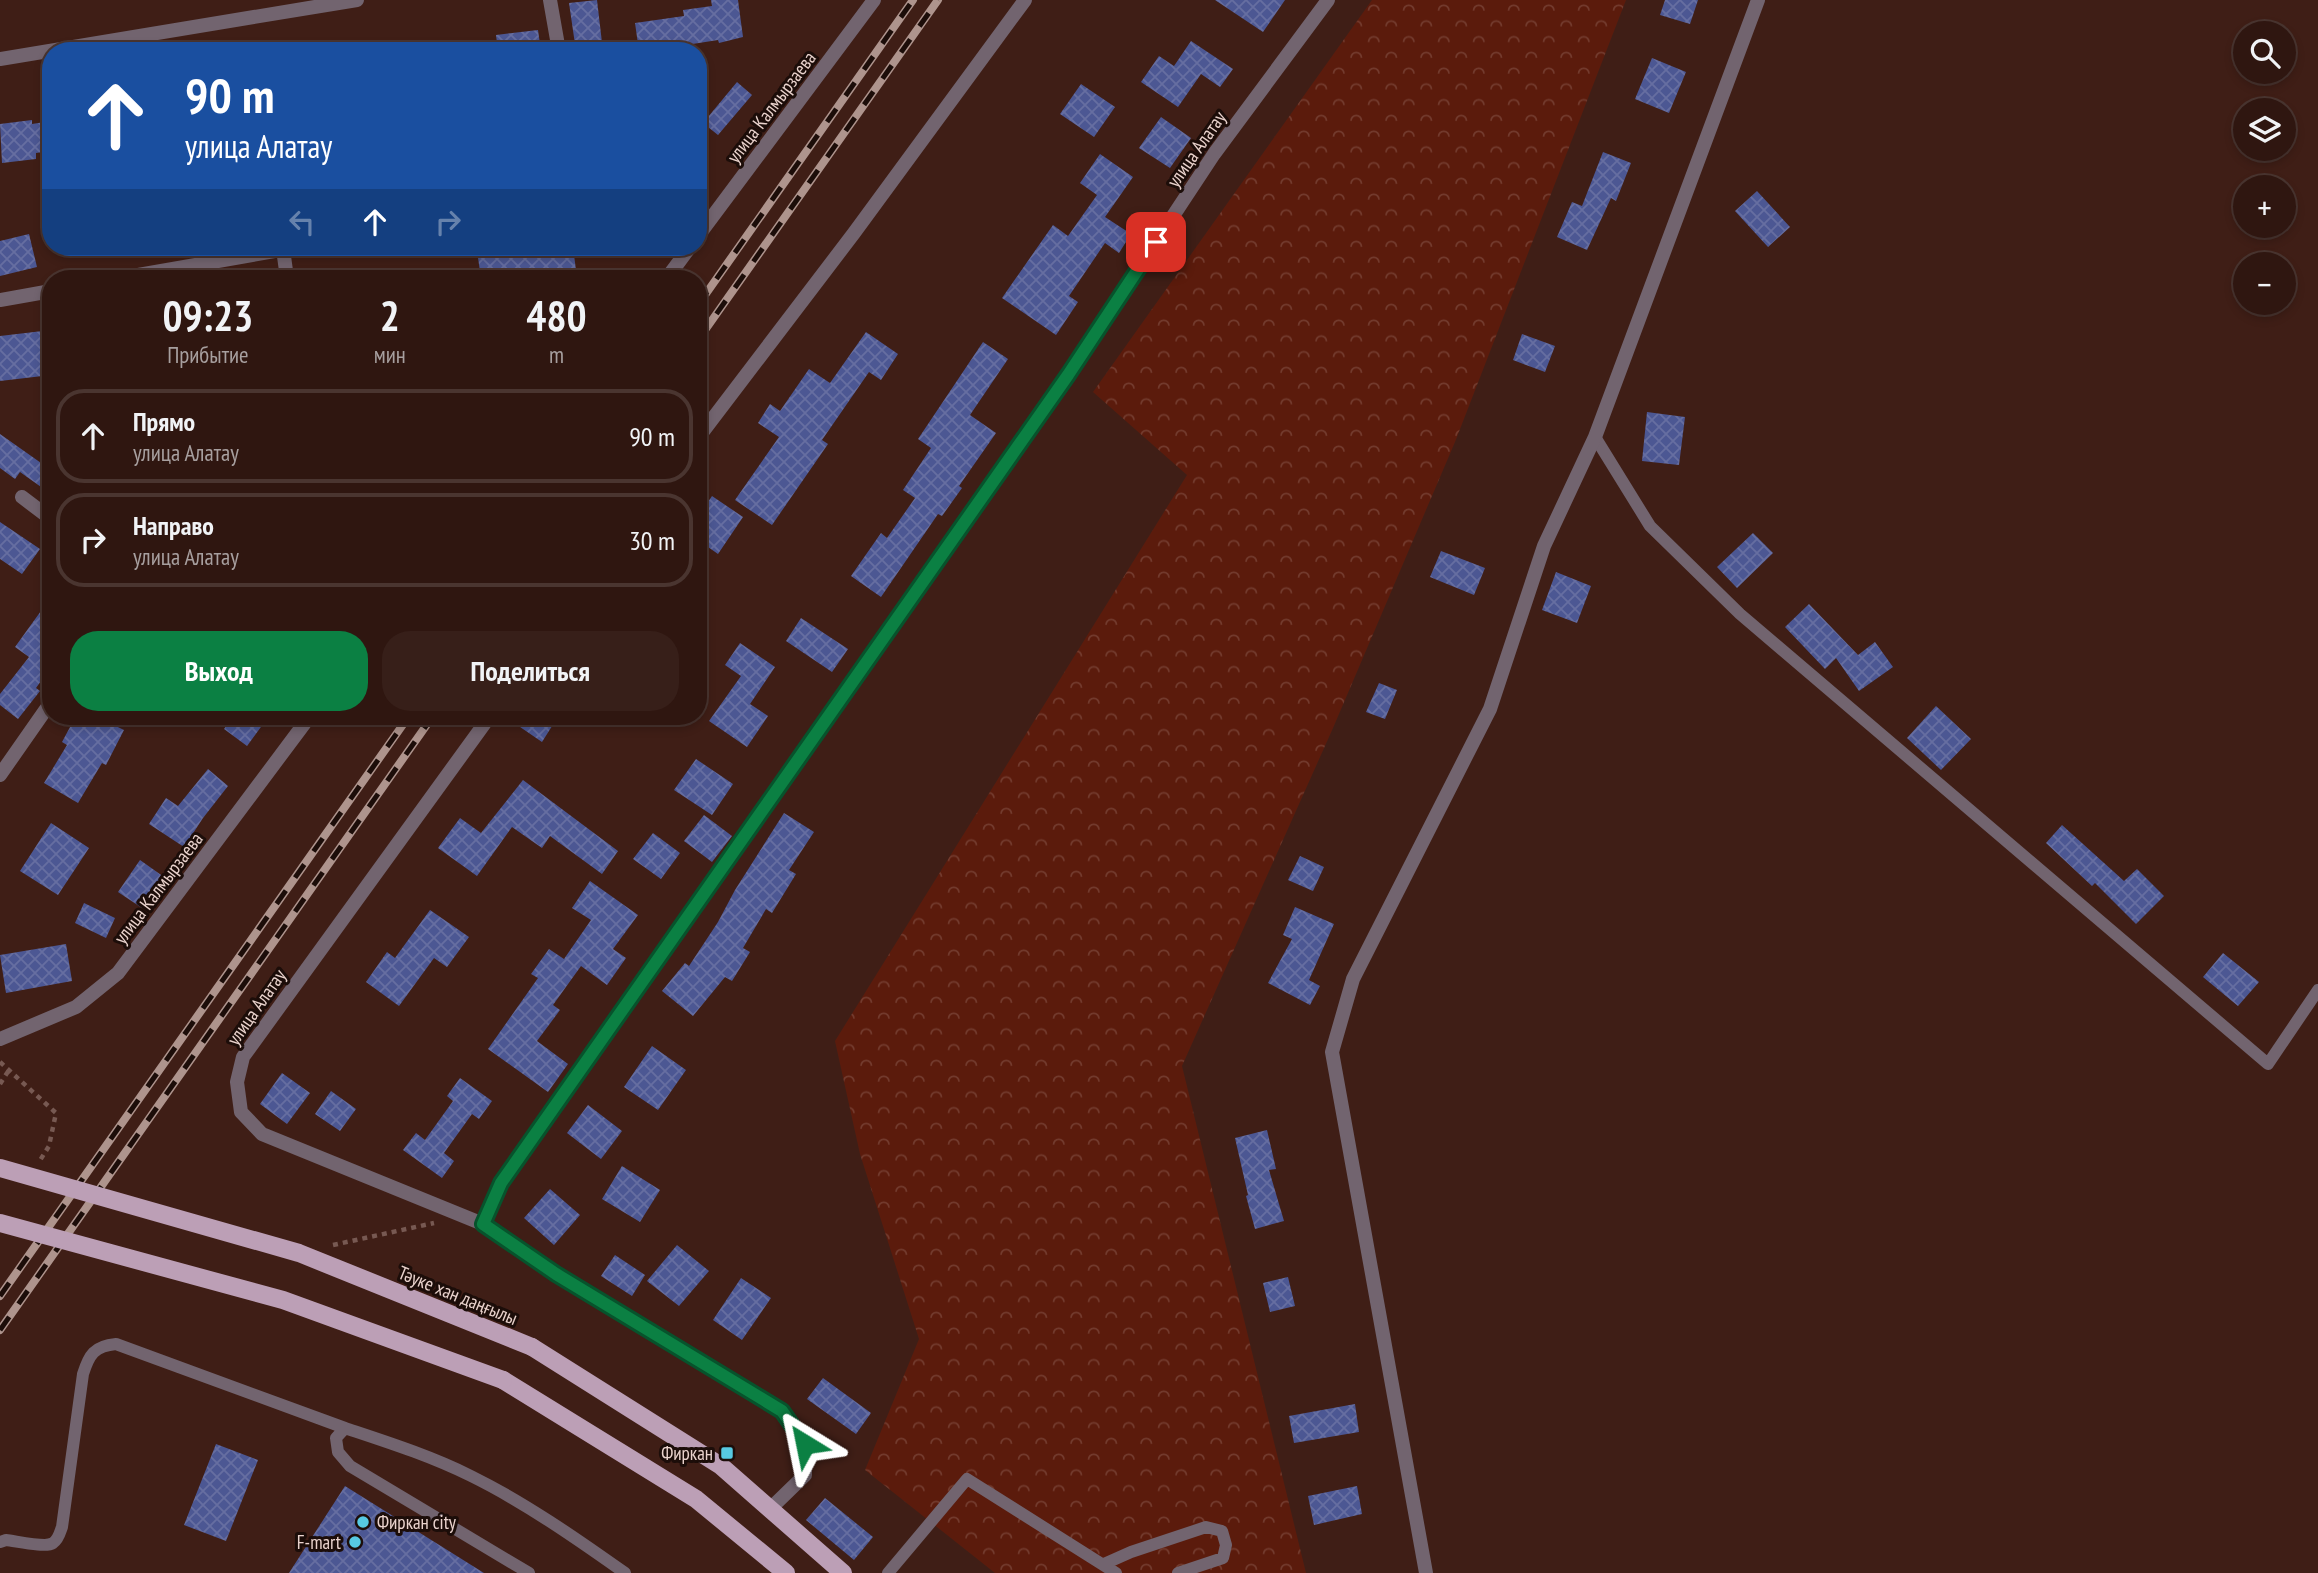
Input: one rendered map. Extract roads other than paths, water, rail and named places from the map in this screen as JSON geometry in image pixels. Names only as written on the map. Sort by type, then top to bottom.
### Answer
[{"type":"main road","name":"Тәуке хан даңғылы","points":[[0,1168],[299,1253],[531,1348],[721,1466],[843,1573]]},
{"type":"main road","points":[[0,1223],[283,1300],[503,1380],[696,1499],[786,1573]]},
{"type":"street","points":[[103,42],[357,0]]},
{"type":"street","points":[[550,0],[557,42]]},
{"type":"street","name":"улица Калмырзаева","points":[[707,224],[874,0]]},
{"type":"street","points":[[707,426],[854,233],[1025,0]]},
{"type":"street","name":"улица Алатау","points":[[483,1224],[501,1183],[1060,386],[1214,154],[1328,0]]},
{"type":"street","points":[[1426,1573],[1332,1052],[1353,979],[1490,709],[1544,547],[1595,437],[1758,0]]},
{"type":"street","points":[[0,59],[42,52]]},
{"type":"street","points":[[166,270],[244,256]]},
{"type":"street","points":[[0,300],[42,293]]},
{"type":"street","points":[[22,497],[42,512]]},
{"type":"street","points":[[0,775],[42,715]]},
{"type":"street","name":"улица Калмырзаева","points":[[0,1039],[76,1007],[118,973],[303,725]]},
{"type":"street","name":"улица Алатау","points":[[483,725],[243,1057],[237,1082],[242,1112],[262,1134],[483,1224],[556,1274],[782,1411],[805,1444],[805,1475],[770,1509]]},
{"type":"lane","points":[[1595,437],[1650,526],[1740,614],[2268,1064],[2318,990]]},
{"type":"lane","points":[[0,1542],[6,1540],[44,1545],[52,1544],[58,1538],[62,1527],[83,1374],[90,1354],[100,1346],[116,1344],[410,1450],[471,1476],[570,1535],[625,1573]]},
{"type":"lane","points":[[345,1428],[336,1437],[338,1452],[350,1466],[529,1573]]},
{"type":"lane","points":[[888,1573],[967,1479],[1116,1573]]},
{"type":"lane","points":[[1104,1564],[1130,1552],[1206,1527],[1222,1531],[1226,1545],[1223,1558],[1178,1573]]},
{"type":"railway","points":[[707,292],[913,0]]},
{"type":"railway","points":[[707,327],[938,0]]},
{"type":"railway","points":[[0,1296],[403,725]]},
{"type":"railway","points":[[0,1330],[427,725]]},
{"type":"place","name":"Фиркан","points":[[727,1453]]},
{"type":"place","name":"Фиркан city","points":[[363,1522]]},
{"type":"place","name":"F-mart","points":[[355,1542]]}]
